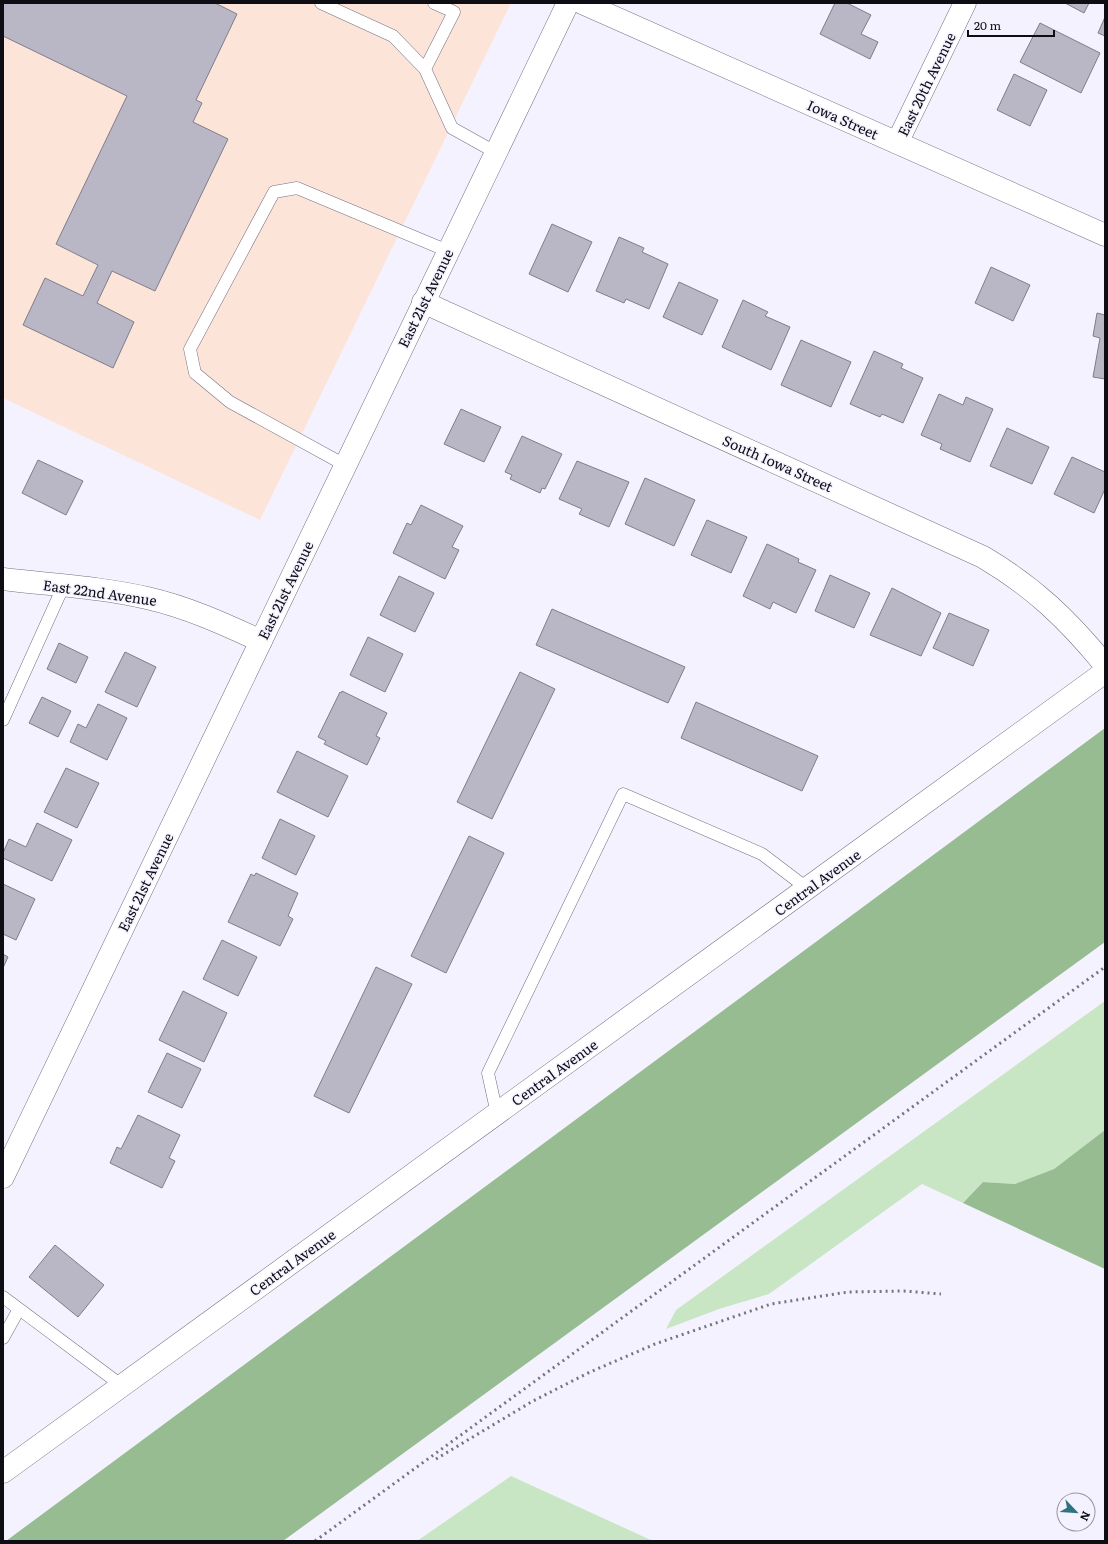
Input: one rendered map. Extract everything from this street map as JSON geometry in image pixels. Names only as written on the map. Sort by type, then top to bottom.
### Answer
[{"type":"street","name":"East 21st Avenue","points":[[3,1177],[568,3]]},
{"type":"street","name":"Iowa Street","points":[[582,3],[1105,235]]},
{"type":"street","name":"East 20th Avenue","points":[[897,143],[965,3]]},
{"type":"street","name":"South Iowa Street","points":[[423,302],[983,557],[1009,572],[1054,609],[1075,629],[1105,665]]},
{"type":"street","name":"East 22nd Avenue","points":[[3,579],[128,594],[163,602],[206,616],[261,641]]},
{"type":"street","name":"Central Avenue","points":[[3,1472],[1105,672]]},
{"type":"lane","points":[[321,3],[393,36],[425,69],[452,128],[495,152]]},
{"type":"lane","points":[[425,69],[454,12],[434,3]]},
{"type":"lane","points":[[345,465],[230,402],[195,373],[190,349],[274,192],[297,188],[448,251]]},
{"type":"lane","points":[[3,720],[63,587]]},
{"type":"lane","points":[[497,1114],[488,1073],[623,794],[762,854],[808,888]]},
{"type":"lane","points":[[3,1297],[121,1385]]},
{"type":"lane","points":[[3,1338],[19,1309]]},
{"type":"shaded area","points":[[3,3],[511,3],[260,520],[3,398]]},
{"type":"green space","points":[[1105,728],[1105,942],[283,1541],[6,1541]]},
{"type":"green space","points":[[1105,1001],[1105,1130],[1054,1169],[1015,1184],[983,1182],[963,1203],[922,1184],[769,1294],[719,1309],[666,1329],[676,1310]]},
{"type":"green space","points":[[1105,1130],[1105,1269],[963,1203],[983,1182],[1015,1184],[1054,1169]]},
{"type":"green space","points":[[511,1476],[653,1541],[417,1541]]},
{"type":"building","points":[[3,3],[215,3],[237,14],[196,100],[202,103],[193,122],[228,139],[155,291],[112,271],[97,303],[134,322],[113,368],[23,325],[45,278],[83,296],[98,265],[56,244],[127,96],[3,36]]},
{"type":"building","points":[[835,3],[847,3],[871,15],[861,34],[878,42],[870,59],[820,34]]},
{"type":"building","points":[[1065,3],[1089,3],[1084,13]]},
{"type":"building","points":[[1105,17],[1105,36],[1098,33]]},
{"type":"building","points":[[1040,23],[1100,53],[1081,93],[1020,62]]},
{"type":"building","points":[[1014,74],[1047,90],[1030,126],[997,110]]},
{"type":"building","points":[[552,224],[592,242],[568,292],[529,274]]},
{"type":"building","points":[[619,237],[644,248],[642,252],[668,264],[649,309],[626,299],[624,303],[596,291]]},
{"type":"building","points":[[991,267],[1030,285],[1013,321],[975,303]]},
{"type":"building","points":[[679,282],[718,300],[702,335],[663,317]]},
{"type":"building","points":[[743,300],[768,312],[765,316],[790,327],[771,370],[722,347]]},
{"type":"building","points":[[1097,313],[1105,315],[1105,379],[1093,377],[1100,338],[1093,336]]},
{"type":"building","points":[[801,340],[851,362],[831,407],[781,385]]},
{"type":"building","points":[[874,351],[903,364],[901,368],[923,378],[903,423],[882,414],[880,417],[850,404]]},
{"type":"building","points":[[939,394],[963,405],[966,397],[993,409],[970,462],[940,449],[942,444],[921,435]]},
{"type":"building","points":[[461,409],[501,427],[484,462],[444,444]]},
{"type":"building","points":[[1007,428],[1049,447],[1032,484],[990,466]]},
{"type":"building","points":[[522,436],[562,454],[545,489],[542,488],[540,493],[510,479],[512,475],[505,472]]},
{"type":"building","points":[[1072,457],[1105,472],[1105,489],[1094,513],[1054,494]]},
{"type":"building","points":[[38,460],[83,481],[66,515],[22,493]]},
{"type":"building","points":[[577,461],[629,482],[609,527],[579,514],[582,509],[559,499]]},
{"type":"building","points":[[645,478],[695,500],[674,546],[625,524]]},
{"type":"building","points":[[421,505],[463,526],[452,547],[459,550],[445,579],[393,553],[407,523],[411,525]]},
{"type":"building","points":[[707,520],[747,537],[731,573],[691,555]]},
{"type":"building","points":[[767,544],[799,559],[798,562],[816,570],[796,613],[773,602],[770,609],[743,596]]},
{"type":"building","points":[[830,575],[870,593],[854,628],[815,611]]},
{"type":"building","points":[[399,576],[434,593],[415,632],[380,615]]},
{"type":"building","points":[[892,588],[941,613],[921,656],[870,635]]},
{"type":"building","points":[[552,609],[685,667],[668,703],[536,645]]},
{"type":"building","points":[[949,613],[989,630],[973,666],[933,648]]},
{"type":"building","points":[[368,637],[403,654],[385,692],[350,675]]},
{"type":"building","points":[[59,643],[88,657],[76,683],[47,669]]},
{"type":"building","points":[[125,652],[156,667],[137,707],[105,692]]},
{"type":"building","points":[[520,672],[555,689],[492,819],[457,802]]},
{"type":"building","points":[[342,691],[387,713],[376,736],[380,738],[367,765],[324,744],[326,741],[318,737],[340,692],[341,693]]},
{"type":"building","points":[[42,697],[71,711],[58,737],[29,723]]},
{"type":"building","points":[[696,702],[818,756],[802,791],[681,738]]},
{"type":"building","points":[[98,704],[127,718],[107,760],[70,742],[78,724],[86,728]]},
{"type":"building","points":[[297,751],[348,776],[328,817],[277,792]]},
{"type":"building","points":[[66,768],[99,783],[77,828],[44,812]]},
{"type":"building","points":[[280,819],[315,836],[296,875],[262,858]]},
{"type":"building","points":[[37,823],[72,840],[52,881],[3,858],[3,853],[9,839],[26,847]]},
{"type":"building","points":[[469,836],[504,853],[446,973],[411,956]]},
{"type":"building","points":[[256,873],[298,893],[288,916],[293,919],[280,946],[228,922],[251,874],[254,876]]},
{"type":"building","points":[[3,884],[35,899],[16,940],[3,934]]},
{"type":"building","points":[[222,940],[257,957],[238,996],[203,979]]},
{"type":"building","points":[[3,954],[8,957],[3,968]]},
{"type":"building","points":[[376,967],[412,984],[349,1113],[314,1096]]},
{"type":"building","points":[[183,991],[227,1013],[204,1062],[159,1040]]},
{"type":"building","points":[[167,1053],[201,1069],[182,1108],[148,1092]]},
{"type":"building","points":[[138,1115],[180,1135],[169,1158],[175,1161],[162,1188],[110,1163],[117,1147],[121,1149]]},
{"type":"building","points":[[55,1245],[104,1285],[78,1317],[29,1277]]},
{"type":"railway","points":[[315,1541],[1105,967]]},
{"type":"railway","points":[[436,1459],[533,1401],[590,1372],[655,1344],[771,1304],[848,1292],[904,1291],[941,1294]]}]
